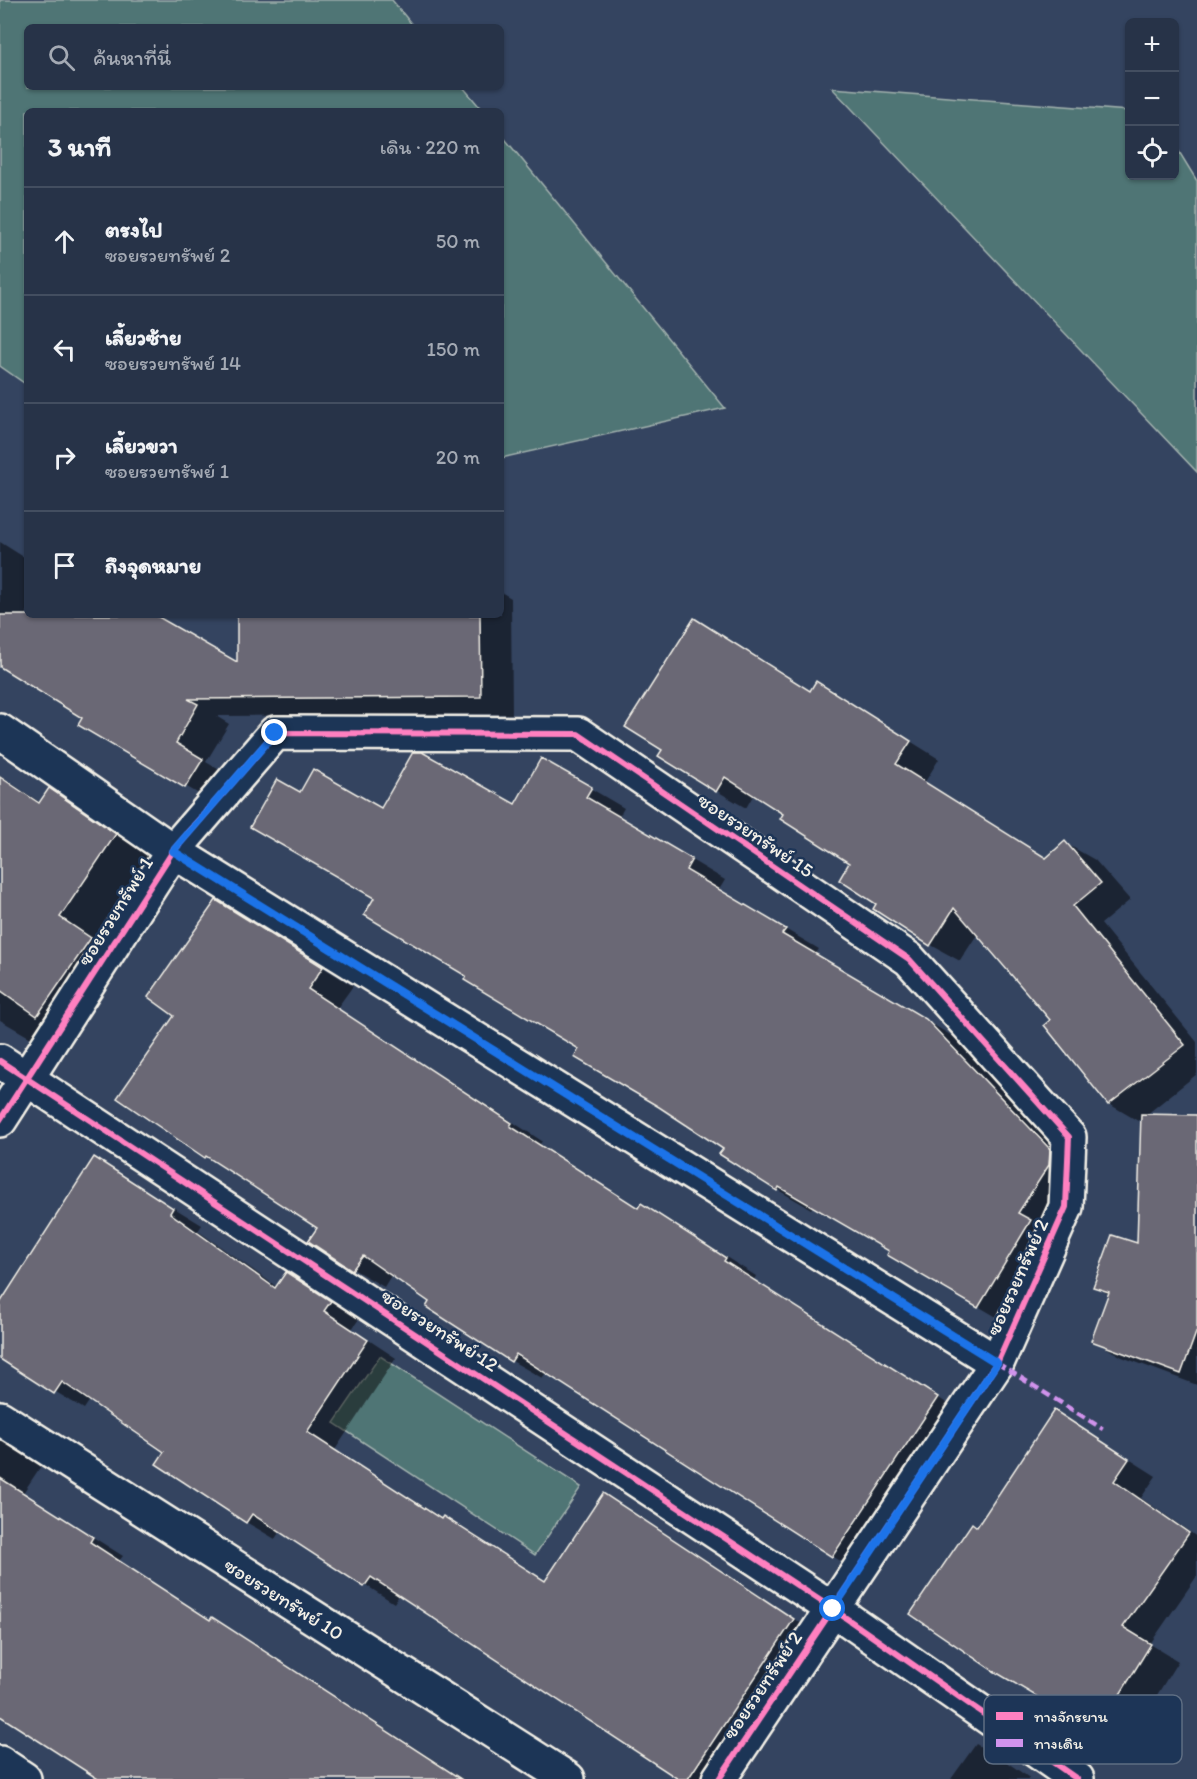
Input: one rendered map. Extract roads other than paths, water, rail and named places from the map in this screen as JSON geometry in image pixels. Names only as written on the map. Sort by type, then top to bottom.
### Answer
[{"type":"street","points":[[0,731],[173,851],[997,1363]]},
{"type":"street","name":"ซอยรวยทรัพย์ 1","points":[[0,1120],[173,851],[275,733]]},
{"type":"street","name":"ซอยรวยทรัพย์ 15","points":[[275,733],[578,734],[909,959],[1070,1137],[1066,1207]]},
{"type":"street","name":"ซอยรวยทรัพย์ 12","points":[[0,1061],[833,1609],[984,1714]]},
{"type":"street","name":"ซอยรวยทรัพย์ 2","points":[[719,1779],[997,1363],[1066,1207]]},
{"type":"street","name":"ซอยรวยทรัพย์ 10","points":[[0,1418],[568,1779]]},
{"type":"street","points":[[0,1763],[24,1779]]},
{"type":"street","name":"ซอยรวยทรัพย์ 12","points":[[1055,1764],[1077,1779]]}]
